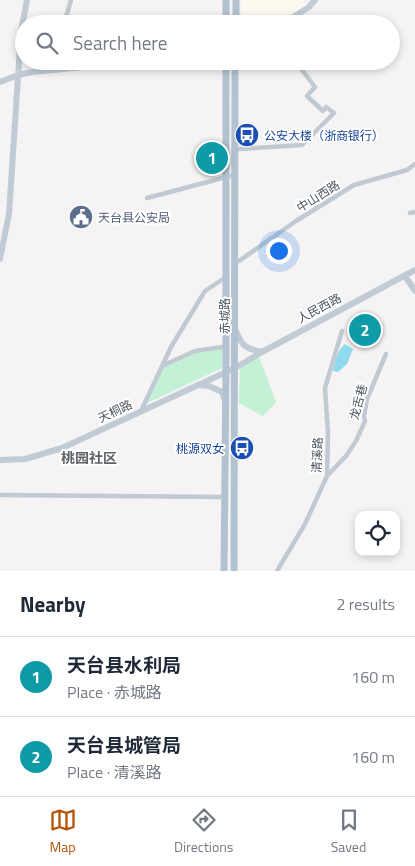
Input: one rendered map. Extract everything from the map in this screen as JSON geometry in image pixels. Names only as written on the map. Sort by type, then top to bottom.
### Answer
[{"type":"main road","points":[[24,15],[27,0]]},
{"type":"main road","points":[[226,0],[226,15]]},
{"type":"main road","points":[[236,0],[236,15]]},
{"type":"main road","points":[[296,15],[309,7],[315,0]]},
{"type":"main road","points":[[0,259],[9,214],[18,70]]},
{"type":"main road","points":[[0,82],[18,75],[63,70]]},
{"type":"main road","name":"赤城路","points":[[224,571],[226,70]]},
{"type":"main road","name":"赤城路","points":[[234,571],[235,70]]},
{"type":"main road","name":"人民西路","points":[[235,368],[415,270]]},
{"type":"main road","points":[[405,276],[415,291]]},
{"type":"main road","points":[[235,329],[240,343],[247,348],[262,352]]},
{"type":"main road","name":"天桐路","points":[[0,460],[26,459],[62,448],[235,368]]},
{"type":"main road","points":[[197,385],[209,386],[222,392],[226,402]]},
{"type":"street","points":[[67,15],[71,0]]},
{"type":"street","points":[[239,149],[302,145],[334,113],[326,107],[323,111],[307,96],[315,87],[302,70]]},
{"type":"street","name":"中山西路","points":[[239,261],[296,221],[354,185],[407,170],[415,164]]},
{"type":"street","points":[[147,198],[234,175]]},
{"type":"street","points":[[141,411],[171,347],[204,291],[226,277]]},
{"type":"street","name":"清溪路","points":[[277,571],[304,524],[327,476],[328,434],[325,388],[342,331]]},
{"type":"street","points":[[163,365],[195,351],[222,347]]},
{"type":"street","name":"龙舌巷","points":[[327,476],[346,456],[356,441],[365,421],[367,400],[386,354]]},
{"type":"street","points":[[0,495],[225,497]]},
{"type":"shaded area","points":[[241,0],[302,0],[309,7],[296,15],[241,15]]},
{"type":"green space","points":[[222,347],[222,368],[145,404],[163,365],[195,351]]},
{"type":"green space","points":[[258,354],[276,402],[263,416],[239,403],[240,365]]},
{"type":"water","points":[[345,344],[353,349],[347,364],[338,372],[333,371],[338,353]]},
{"type":"place","name":"公安大楼（浙商银行）","points":[[247,135]]},
{"type":"place","name":"天台县水利局","points":[[212,158]]},
{"type":"place","name":"天台县公安局","points":[[81,217]]},
{"type":"place","name":"天台县城管局","points":[[365,330]]},
{"type":"place","name":"桃源双女","points":[[242,448]]},
{"type":"district","name":"桃园社区","points":[[89,457]]}]
